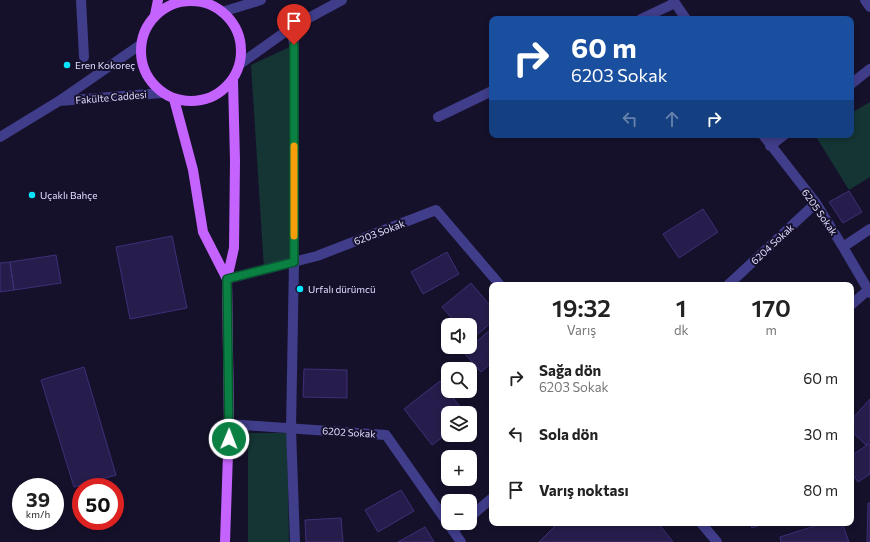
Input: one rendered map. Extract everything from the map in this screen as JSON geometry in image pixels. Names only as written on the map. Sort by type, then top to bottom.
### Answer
[{"type":"main road","points":[[155,15],[158,0]]},
{"type":"main road","points":[[185,1],[202,2],[218,7],[230,18],[238,32],[241,48],[240,64],[233,80],[221,92],[207,99],[190,102],[174,99],[159,91],[147,78],[141,62],[140,45],[145,29],[155,15],[169,5],[185,1]]},
{"type":"main road","points":[[225,542],[229,424],[227,279],[234,248],[235,225],[233,80]]},
{"type":"main road","points":[[174,99],[193,170],[203,232],[227,279]]},
{"type":"street","points":[[81,0],[84,57]]},
{"type":"street","points":[[218,7],[261,0]]},
{"type":"street","points":[[240,64],[292,27],[342,0]]},
{"type":"street","points":[[866,0],[870,7]]},
{"type":"street","points":[[646,16],[674,1],[684,16]]},
{"type":"street","points":[[292,27],[294,45],[294,262],[291,428],[296,542]]},
{"type":"street","name":"Fakülte Caddesi","points":[[0,137],[59,101],[140,45]]},
{"type":"street","points":[[854,82],[870,70]]},
{"type":"street","points":[[438,117],[489,92]]},
{"type":"street","name":"Fakülte Caddesi","points":[[59,101],[162,93]]},
{"type":"street","name":"6205 Sokak","points":[[765,138],[816,203],[869,292]]},
{"type":"street","points":[[770,146],[780,138]]},
{"type":"street","name":"6204 Sokak","points":[[731,282],[816,203]]},
{"type":"street","name":"6203 Sokak","points":[[227,279],[317,256],[436,210],[497,282]]},
{"type":"street","points":[[843,246],[870,229]]},
{"type":"street","points":[[854,303],[869,292]]},
{"type":"street","name":"6202 Sokak","points":[[229,424],[386,435],[461,542]]},
{"type":"street","points":[[477,510],[489,500]]},
{"type":"street","points":[[704,526],[718,542]]},
{"type":"green space","points":[[294,45],[294,262],[264,269],[251,65]]},
{"type":"green space","points":[[870,102],[870,177],[849,190],[817,138],[854,138],[854,111]]},
{"type":"green space","points":[[248,433],[287,433],[289,542],[248,542]]},
{"type":"building","points":[[849,191],[862,212],[843,223],[829,202]]},
{"type":"building","points":[[703,209],[718,232],[679,258],[663,234]]},
{"type":"building","points":[[172,236],[187,308],[130,319],[116,247]]},
{"type":"building","points":[[447,252],[459,274],[423,294],[411,272]]},
{"type":"building","points":[[56,255],[61,283],[14,290],[10,262]]},
{"type":"building","points":[[10,262],[14,290],[0,292],[0,263]]},
{"type":"building","points":[[471,283],[489,304],[489,325],[477,335],[477,318],[452,318],[442,307]]},
{"type":"building","points":[[489,331],[489,365],[481,372],[477,368],[477,362],[472,362],[465,354],[477,354],[477,341]]},
{"type":"building","points":[[84,367],[116,475],[106,478],[72,478],[72,481],[41,380]]},
{"type":"building","points":[[304,369],[347,370],[347,398],[303,397]]},
{"type":"building","points":[[440,381],[441,398],[453,398],[460,406],[441,406],[441,438],[432,445],[404,409]]},
{"type":"building","points":[[870,399],[870,440],[866,445],[854,434],[854,417]]},
{"type":"building","points":[[870,443],[870,474],[858,482],[854,476],[854,454]]},
{"type":"building","points":[[401,490],[414,511],[378,532],[365,510]]},
{"type":"building","points":[[868,503],[870,503],[870,542],[867,542]]},
{"type":"building","points":[[341,518],[343,542],[306,542],[305,520]]},
{"type":"building","points":[[555,526],[660,526],[673,542],[539,542]]},
{"type":"building","points":[[815,526],[843,526],[849,542],[781,542],[780,537]]},
{"type":"building","points":[[425,527],[434,542],[398,542]]},
{"type":"slow traffic","points":[[294,146],[294,236]]},
{"type":"place","name":"Eren Kokoreç","points":[[67,65]]},
{"type":"place","name":"Uçaklı Bahçe","points":[[32,195]]},
{"type":"place","name":"Urfalı dürümcü","points":[[300,289]]},
{"type":"route","points":[[229,439],[227,279],[294,262],[294,45]]}]
